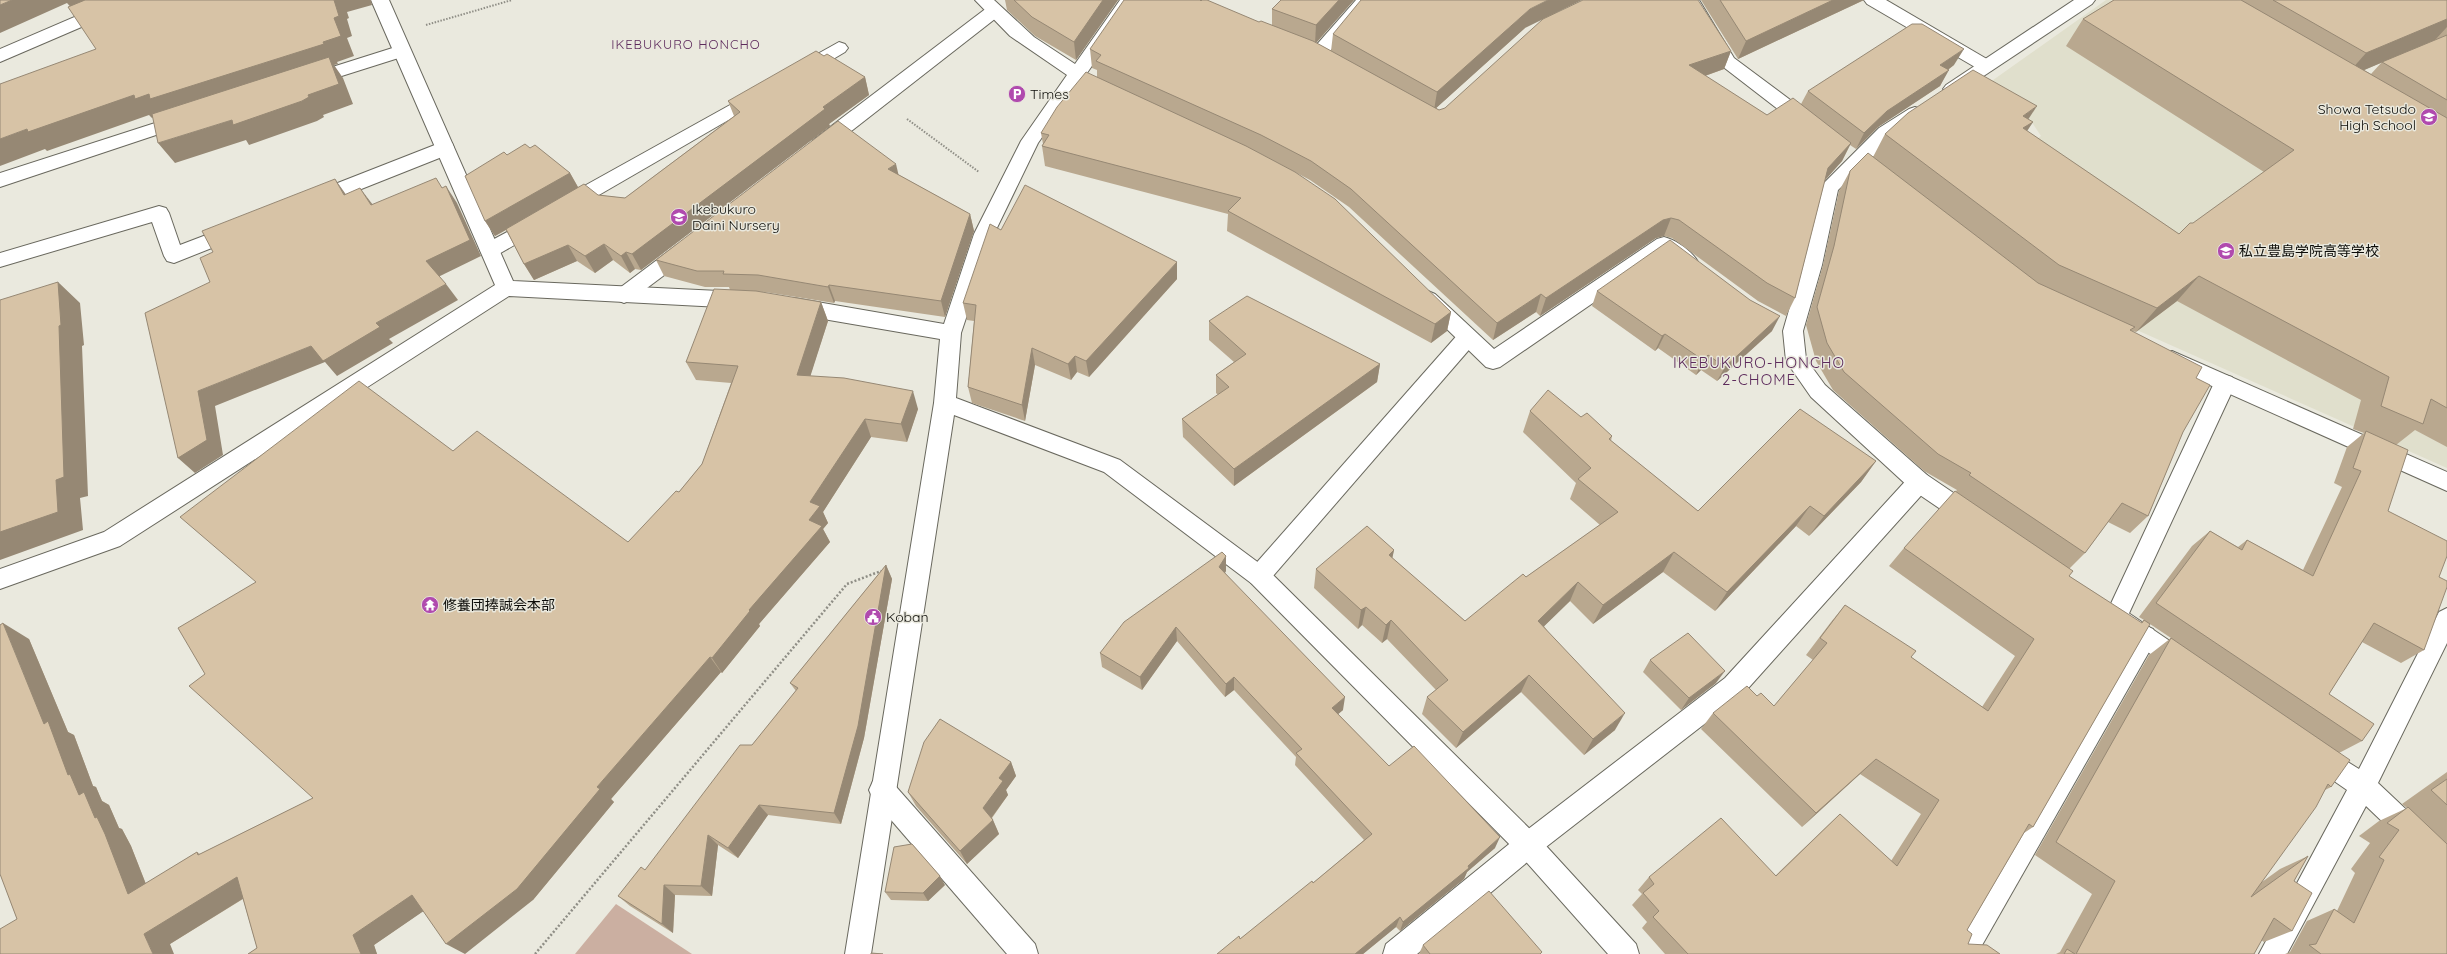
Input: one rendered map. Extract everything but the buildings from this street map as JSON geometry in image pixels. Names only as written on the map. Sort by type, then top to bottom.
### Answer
[{"type":"street","points":[[0,56],[129,0]]},
{"type":"street","points":[[380,0],[506,288]]},
{"type":"street","points":[[858,954],[882,790],[945,403],[951,332],[984,234],[1030,141],[1080,79],[1129,0]]},
{"type":"street","points":[[1318,54],[1365,0]]},
{"type":"street","points":[[1690,0],[1728,62],[1820,132]]},
{"type":"street","points":[[1873,0],[1986,66]]},
{"type":"street","points":[[1992,532],[1919,482],[1818,391],[1796,361],[1793,331],[1812,265],[1830,187],[1886,132],[2086,0]]},
{"type":"street","points":[[806,155],[880,99],[989,6],[1016,32],[1080,79]]},
{"type":"street","points":[[290,86],[398,43]]},
{"type":"street","points":[[490,250],[839,48]]},
{"type":"street","points":[[0,180],[200,114]]},
{"type":"street","points":[[298,206],[445,148]]},
{"type":"street","points":[[0,260],[159,213],[174,256],[254,224]]},
{"type":"street","points":[[624,295],[700,237]]},
{"type":"street","points":[[1417,289],[1493,361],[1664,244],[1701,271]]},
{"type":"street","points":[[0,579],[112,539],[506,288],[765,301],[951,332]]},
{"type":"street","points":[[1774,321],[1793,331]]},
{"type":"street","points":[[1259,576],[1467,338]]},
{"type":"street","points":[[2153,351],[2447,482]]},
{"type":"street","points":[[2116,617],[2225,383]]},
{"type":"street","points":[[945,403],[1112,466],[1259,576],[1528,845],[1626,954]]},
{"type":"street","points":[[1396,954],[1528,845],[1734,686],[1919,482]]},
{"type":"street","points":[[2097,604],[2203,677]]},
{"type":"street","points":[[2272,954],[2363,786],[2447,620]]},
{"type":"street","points":[[1962,954],[2145,637]]},
{"type":"street","points":[[2300,743],[2363,786],[2447,866]]},
{"type":"street","points":[[882,790],[1026,954]]},
{"type":"path","points":[[398,43],[512,0]]},
{"type":"path","points":[[880,99],[1005,191]]},
{"type":"path","points":[[535,954],[847,584],[889,569],[919,567]]},
{"type":"shaded area","name":"私立豊島学院高等学校","points":[[2106,0],[2180,0],[2447,158],[2447,468],[2067,299],[1941,203],[2041,136],[2031,121],[1979,90]]},
{"type":"shaded area","points":[[616,904],[692,954],[575,954]]},
{"type":"place","name":"Times","points":[[1017,94]]},
{"type":"place","name":"Showa Tetsudo High School","points":[[2429,117]]},
{"type":"place","name":"Ikebukuro Daini Nursery","points":[[679,217]]},
{"type":"place","name":"私立豊島学院高等学校","points":[[2226,251]]},
{"type":"place","name":"修養団捧誠会本部","points":[[430,605]]},
{"type":"place","name":"Koban","points":[[873,617]]},
{"type":"district","name":"IKEBUKURO HONCHO","points":[[686,44]]},
{"type":"district","name":"IKEBUKURO-HONCHO 2-CHOME","points":[[1759,370]]}]
